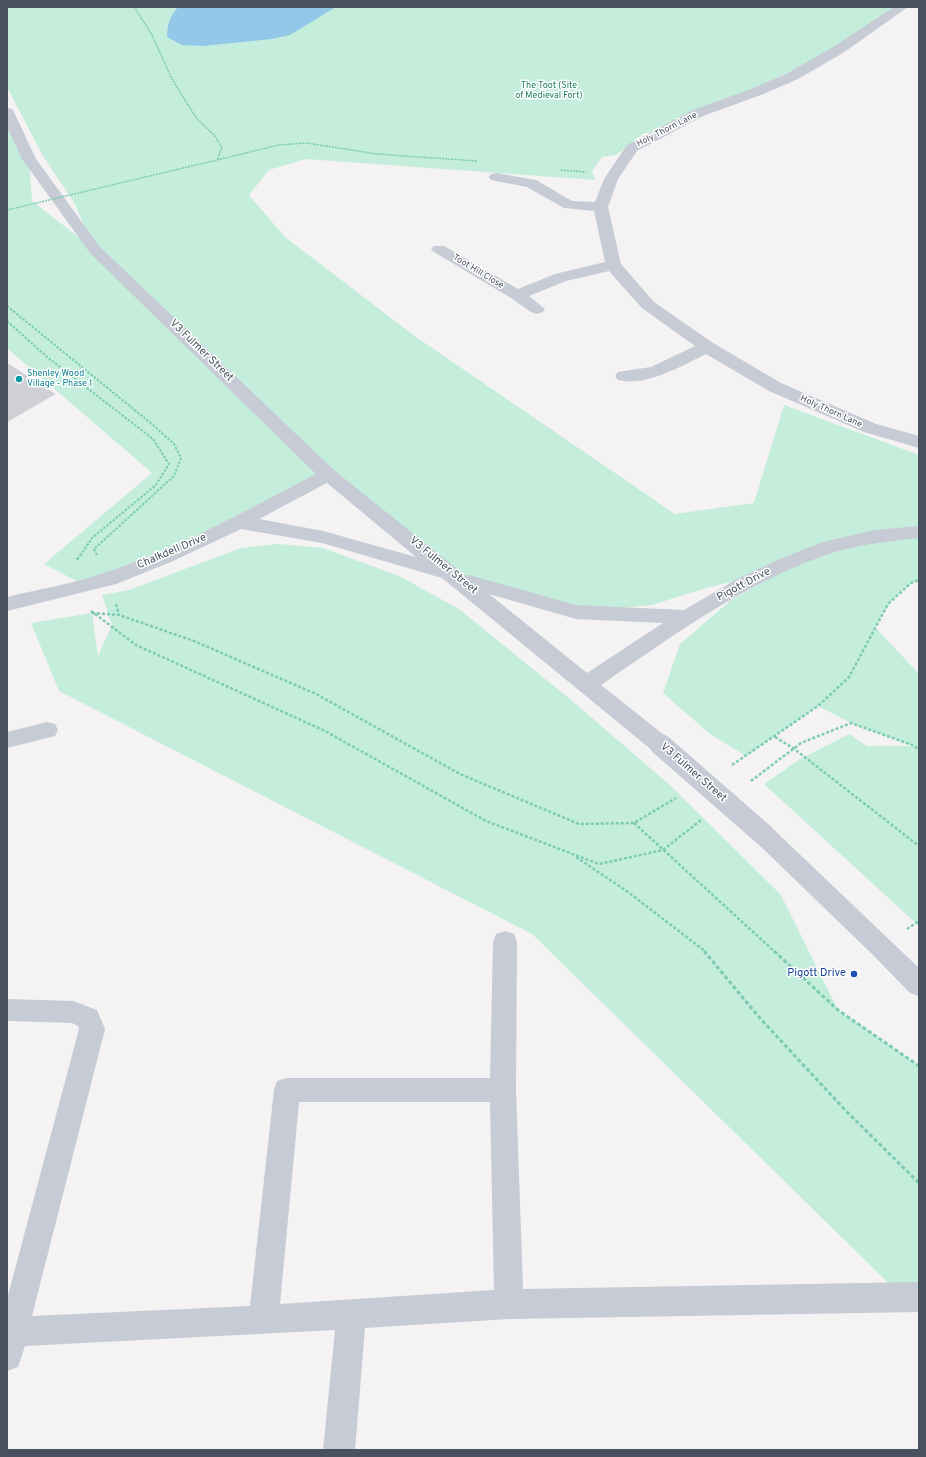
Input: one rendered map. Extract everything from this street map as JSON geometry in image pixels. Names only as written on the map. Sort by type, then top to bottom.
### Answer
[{"type":"street","name":"Holy Thorn Lane","points":[[902,7],[838,50],[793,76],[756,92],[698,113],[632,148],[611,179],[601,207],[613,265],[648,305],[707,347],[775,387],[870,428],[919,442]]},
{"type":"street","name":"V3 Fulmer Street","points":[[7,112],[29,159],[95,250],[328,475],[588,684],[661,745],[763,834],[882,947],[919,985]]},
{"type":"street","points":[[496,177],[531,182],[568,205],[601,207]]},
{"type":"street","name":"Toot Hill Close","points":[[439,249],[517,295],[537,309]]},
{"type":"street","name":"Toot Hill Close","points":[[517,295],[561,276],[613,265]]},
{"type":"street","points":[[624,376],[656,372],[707,347]]},
{"type":"street","points":[[656,372],[670,385]]},
{"type":"street","name":"Chalkdell Drive","points":[[7,604],[109,578],[164,557],[239,522],[328,475]]},
{"type":"street","points":[[239,522],[323,537],[576,612],[686,617]]},
{"type":"street","name":"Pigott Drive","points":[[588,684],[686,617],[778,567],[840,543],[907,532],[919,532]]},
{"type":"street","points":[[7,740],[47,730]]},
{"type":"street","points":[[505,942],[502,1090],[509,1304]]},
{"type":"street","points":[[7,1010],[73,1012],[88,1018],[92,1029],[9,1340],[263,1320],[509,1304],[919,1297]]},
{"type":"street","points":[[263,1320],[286,1090],[502,1090]]},
{"type":"street","points":[[339,1450],[351,1315]]},
{"type":"path","points":[[134,7],[150,33],[172,79],[198,119],[215,136],[222,148],[217,160]]},
{"type":"path","points":[[7,210],[279,145],[306,142],[377,154],[426,159],[478,161]]},
{"type":"path","points":[[555,169],[592,171]]},
{"type":"path","points":[[7,306],[47,340],[153,424],[174,444],[181,458],[174,476],[154,496],[94,549],[109,578],[119,615]]},
{"type":"path","points":[[7,320],[47,357],[153,439],[169,464],[156,485],[92,538],[77,560],[82,584],[92,613],[136,645],[325,731],[486,821],[599,864],[663,850],[706,816]]},
{"type":"path","points":[[726,768],[818,706],[849,677],[888,604],[911,583],[919,580]]},
{"type":"path","points":[[84,614],[92,613],[119,615],[194,641],[316,694],[460,774],[579,824],[634,823],[680,796]]},
{"type":"path","points":[[750,782],[801,742],[851,723],[914,746],[919,751]]},
{"type":"path","points":[[774,736],[793,748],[919,846]]},
{"type":"path","points":[[634,823],[838,1010],[919,1066]]},
{"type":"path","points":[[572,854],[628,892],[709,956],[758,1016],[836,1100],[919,1183]]},
{"type":"green space","name":"The Toot (Site of Medieval Fort)","points":[[7,7],[902,7],[838,50],[671,126],[643,134],[616,155],[602,157],[592,171],[595,180],[306,159],[269,170],[249,195],[285,237],[416,337],[675,514],[754,503],[784,405],[919,455],[919,580],[905,588],[893,599],[875,627],[919,674],[919,926],[764,784],[800,759],[849,734],[867,746],[913,746],[851,723],[818,706],[746,756],[710,734],[663,693],[680,644],[730,601],[782,571],[709,587],[652,605],[576,612],[460,580],[328,475],[239,522],[82,584],[44,564],[152,473],[7,348],[7,112],[29,159],[32,201],[94,249],[75,204],[43,156],[7,87]]},
{"type":"green space","points":[[278,544],[323,548],[399,576],[459,609],[576,704],[671,786],[781,895],[838,1010],[919,1066],[919,1313],[532,934],[59,691],[31,623],[92,613],[98,656],[112,625],[102,595],[129,590],[241,548]]},
{"type":"water","points":[[178,7],[336,7],[290,35],[272,39],[203,46],[182,45],[167,37],[170,21]]},
{"type":"building","name":"Shenley Wood Village - Phase 1","points":[[7,363],[55,394],[7,422]]},
{"type":"place","name":"Shenley Wood Village - Phase 1","points":[[19,379]]},
{"type":"place","name":"Pigott Drive","points":[[854,974]]}]
